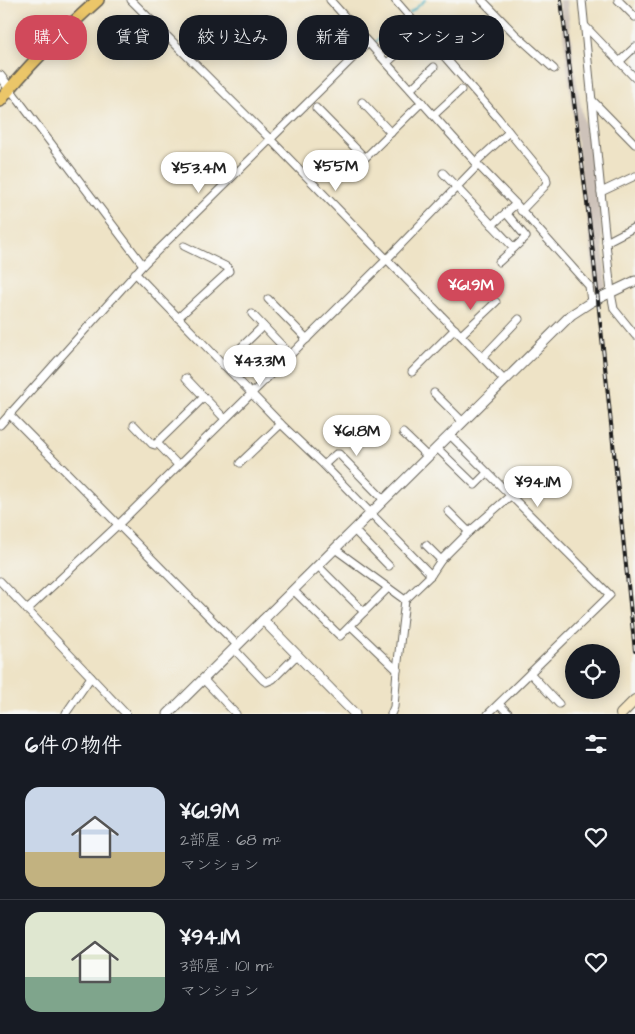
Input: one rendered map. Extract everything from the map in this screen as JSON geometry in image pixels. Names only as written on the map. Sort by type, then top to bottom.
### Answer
[{"type":"highway","points":[[0,101],[65,30],[98,0]]},
{"type":"main road","points":[[621,714],[635,700]]},
{"type":"street","points":[[131,0],[270,139],[505,381]]},
{"type":"street","points":[[330,0],[343,15]]},
{"type":"street","points":[[396,0],[409,15]]},
{"type":"street","points":[[482,0],[514,33],[554,69]]},
{"type":"street","points":[[582,0],[611,293],[614,309],[635,334]]},
{"type":"street","points":[[618,0],[635,17]]},
{"type":"street","points":[[585,26],[635,78]]},
{"type":"street","points":[[369,44],[589,286],[591,302]]},
{"type":"street","points":[[620,62],[635,47]]},
{"type":"street","points":[[0,424],[143,265],[351,60]]},
{"type":"street","points":[[387,63],[390,60]]},
{"type":"street","points":[[448,60],[546,177],[547,182],[545,186],[521,211]]},
{"type":"street","points":[[411,89],[434,67]]},
{"type":"street","points":[[0,76],[143,265]]},
{"type":"street","points":[[434,115],[462,90]]},
{"type":"street","points":[[592,100],[635,144]]},
{"type":"street","points":[[362,102],[391,133]]},
{"type":"street","points":[[316,108],[366,158],[422,102]]},
{"type":"street","points":[[28,610],[119,524],[386,260],[509,132]]},
{"type":"street","points":[[443,173],[514,248]]},
{"type":"street","points":[[601,192],[635,176]]},
{"type":"street","points":[[492,225],[516,204]]},
{"type":"street","points":[[499,262],[526,237],[506,213]]},
{"type":"street","points":[[606,242],[635,227]]},
{"type":"street","points":[[178,318],[229,271],[228,268],[184,246]]},
{"type":"street","points":[[136,274],[251,394],[324,465],[431,575]]},
{"type":"street","points":[[168,714],[571,316],[591,302],[635,281]]},
{"type":"street","points":[[268,299],[307,338]]},
{"type":"street","points":[[461,335],[496,302]]},
{"type":"street","points":[[252,314],[290,354]]},
{"type":"street","points":[[482,358],[519,319]]},
{"type":"street","points":[[223,364],[263,326]]},
{"type":"street","points":[[412,372],[455,329]]},
{"type":"street","points":[[186,378],[225,419]]},
{"type":"street","points":[[434,393],[463,422]]},
{"type":"street","points":[[134,425],[155,445],[204,397]]},
{"type":"street","points":[[9,414],[119,524],[236,647],[263,680],[266,682],[272,679],[297,655]]},
{"type":"street","points":[[240,462],[281,424]]},
{"type":"street","points":[[403,433],[428,457]]},
{"type":"street","points":[[450,435],[610,595],[488,714]]},
{"type":"street","points":[[157,443],[178,465]]},
{"type":"street","points":[[437,448],[475,485],[487,474]]},
{"type":"street","points":[[324,465],[336,454],[339,454],[384,500]]},
{"type":"street","points":[[391,714],[394,707],[406,600],[431,575],[441,560],[469,532],[510,496]]},
{"type":"street","points":[[448,511],[469,532]]},
{"type":"street","points":[[354,530],[389,566]]},
{"type":"street","points":[[426,545],[441,560]]},
{"type":"street","points":[[335,549],[406,600]]},
{"type":"street","points":[[318,566],[364,612]]},
{"type":"street","points":[[0,581],[91,677],[121,712]]},
{"type":"street","points":[[293,590],[340,636],[388,588]]},
{"type":"street","points":[[263,620],[355,714]]},
{"type":"street","points":[[351,626],[397,670]]},
{"type":"street","points":[[530,673],[559,704]]},
{"type":"street","points":[[66,713],[91,677]]},
{"type":"street","points":[[203,679],[236,714]]},
{"type":"street","points":[[499,704],[509,714]]},
{"type":"shaded area","points":[[559,0],[567,0],[575,73],[582,112],[587,135],[593,135],[607,290],[596,296],[589,234]]},
{"type":"waterway","points":[[410,13],[425,0]]},
{"type":"waterway","points":[[374,43],[379,39]]},
{"type":"railway","points":[[561,0],[591,234],[635,651]]}]
